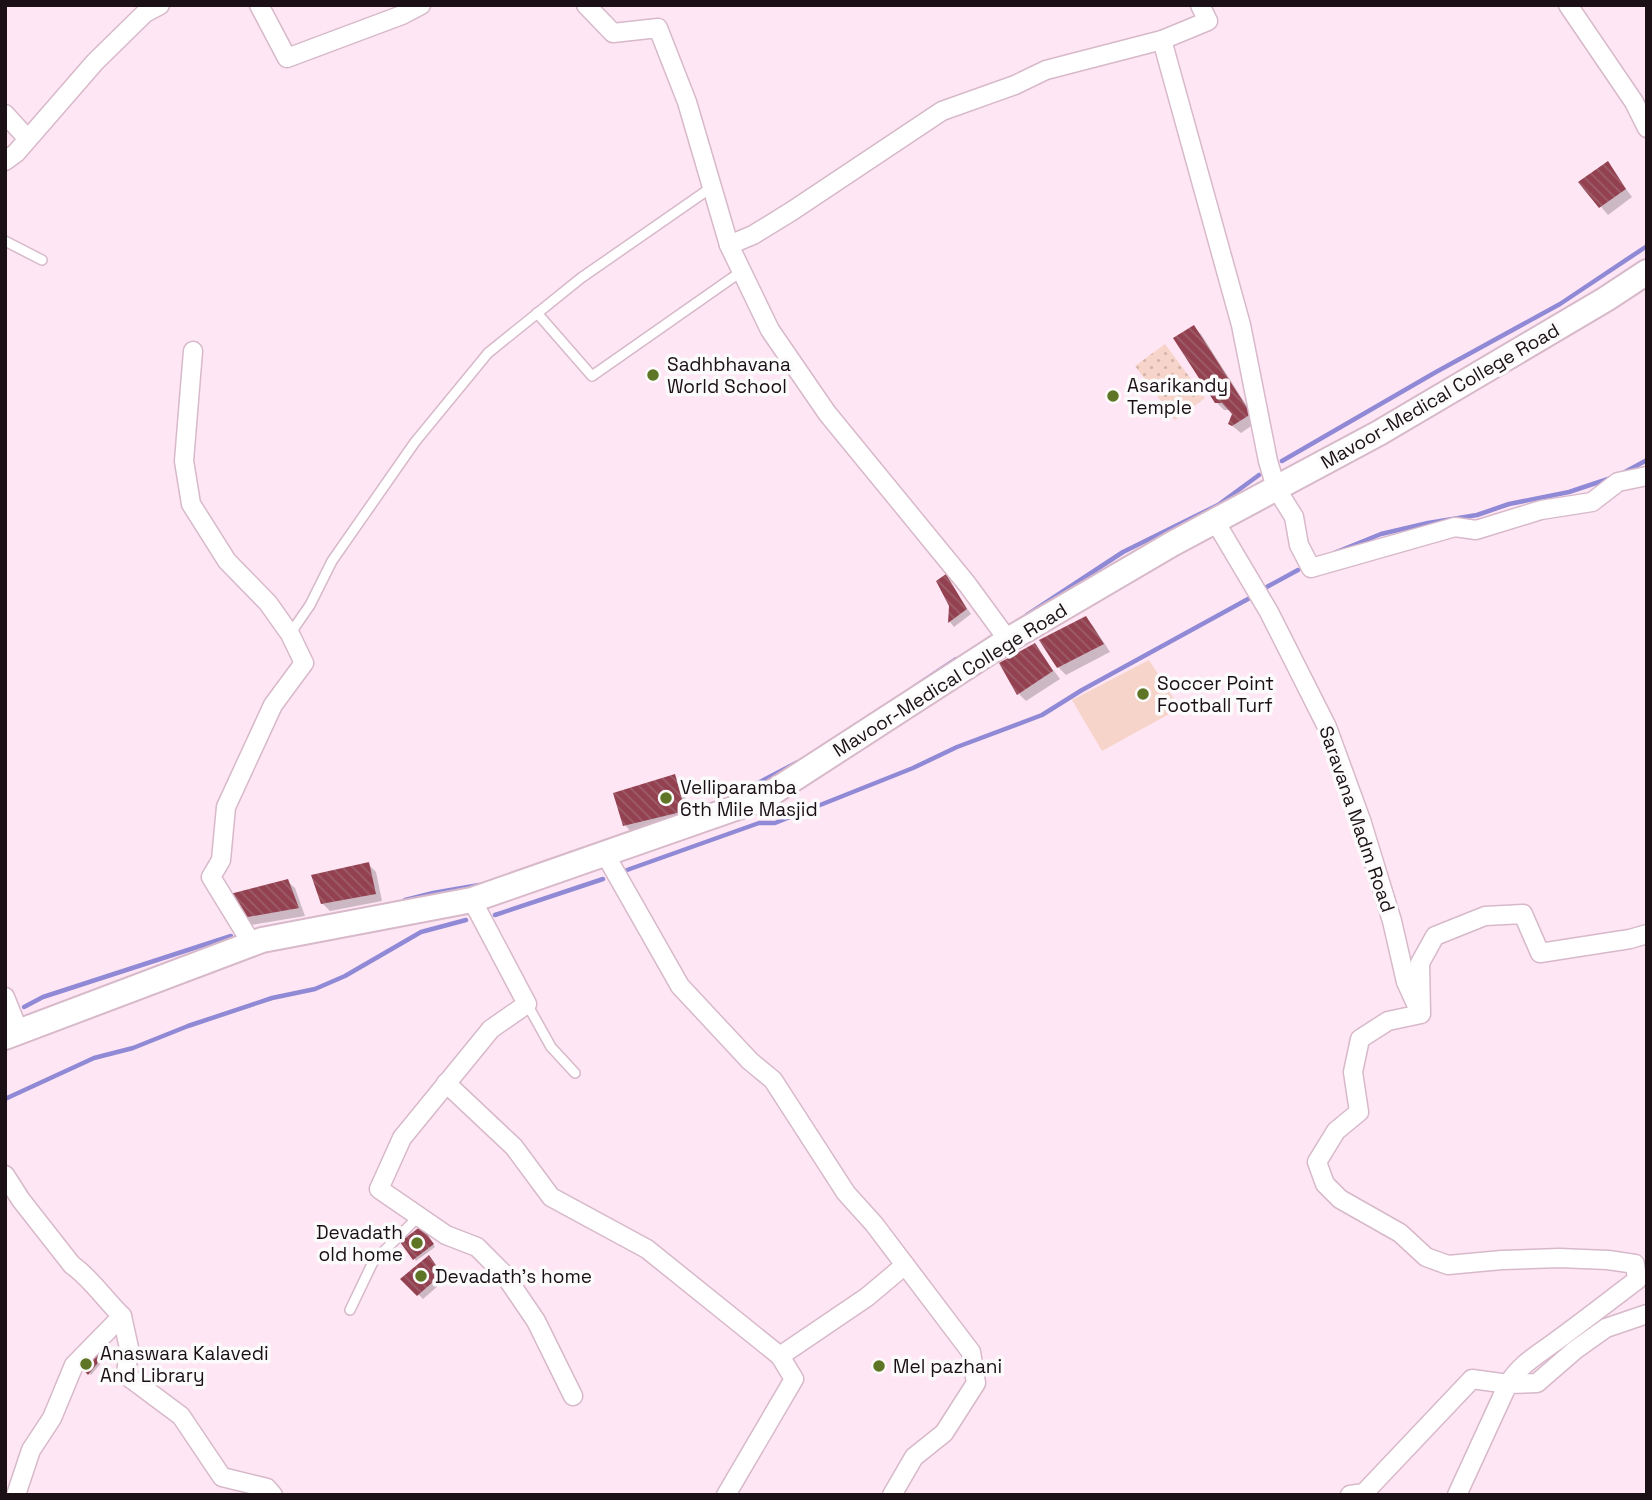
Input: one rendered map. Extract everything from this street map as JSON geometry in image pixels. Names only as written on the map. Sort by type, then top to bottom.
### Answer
[{"type":"main road","name":"Mavoor-Medical College Road","points":[[12,1034],[252,944],[472,900],[764,798],[1008,640],[1215,521],[1379,433],[1647,272]]},
{"type":"street","points":[[5,161],[16,153],[94,62],[145,13],[160,5]]},
{"type":"street","points":[[259,5],[288,58],[402,15],[421,5]]},
{"type":"street","points":[[586,5],[613,33]]},
{"type":"street","points":[[601,5],[613,33]]},
{"type":"street","points":[[729,245],[753,235],[782,217],[942,111],[1015,85],[1046,70],[1162,40],[1208,20],[1200,5]]},
{"type":"street","points":[[1568,5],[1634,102],[1647,128]]},
{"type":"street","points":[[613,33],[658,28],[687,102],[729,245],[770,330],[827,413],[967,584],[1008,640]]},
{"type":"street","points":[[1162,40],[1241,325],[1268,461],[1276,488],[1294,517],[1299,545],[1311,568],[1455,527],[1476,530],[1541,510],[1592,502],[1618,482],[1647,475]]},
{"type":"street","points":[[5,114],[27,138]]},
{"type":"street","points":[[193,351],[184,461],[191,504],[227,561],[268,603],[290,634],[304,663],[274,705],[226,807],[221,860],[211,877],[252,944]]},
{"type":"street","name":"Saravana Madm Road","points":[[1215,521],[1269,612],[1327,727],[1372,854],[1392,921],[1406,982],[1421,1014]]},
{"type":"street","points":[[605,854],[680,986],[750,1061],[773,1080],[846,1193],[874,1224],[971,1352],[976,1382],[944,1433],[914,1457],[892,1495]]},
{"type":"street","points":[[472,900],[527,1004],[491,1029],[446,1083],[402,1138],[379,1189],[446,1235],[477,1247],[504,1274],[536,1321],[573,1396]]},
{"type":"street","points":[[1457,1495],[1508,1384],[1518,1369],[1637,1280],[1635,1264],[1559,1258],[1448,1265],[1426,1257],[1400,1233],[1340,1199],[1325,1184],[1317,1162],[1336,1131],[1359,1112],[1353,1072],[1360,1040],[1388,1021],[1421,1014],[1420,963],[1435,936],[1485,916],[1522,914],[1540,953],[1647,934]]},
{"type":"street","points":[[5,997],[12,1034]]},
{"type":"street","points":[[446,1083],[514,1147],[551,1197],[648,1249],[780,1356],[794,1379],[726,1495]]},
{"type":"street","points":[[5,1175],[72,1265],[83,1273],[100,1295],[122,1316],[129,1348],[126,1375],[181,1416],[222,1477],[267,1489],[273,1495]]},
{"type":"street","points":[[780,1356],[867,1297],[905,1265]]},
{"type":"street","points":[[1359,1494],[1472,1379],[1508,1384],[1537,1383],[1575,1350],[1606,1328],[1647,1314]]},
{"type":"street","points":[[16,1495],[31,1450],[52,1418],[74,1365],[122,1316]]},
{"type":"lane","points":[[290,634],[310,605],[332,561],[415,442],[488,353],[582,278],[712,187]]},
{"type":"lane","points":[[5,241],[42,260]]},
{"type":"lane","points":[[537,313],[592,376],[742,271]]},
{"type":"lane","points":[[527,1004],[551,1047],[575,1073]]},
{"type":"lane","points":[[350,1310],[373,1262],[419,1216]]},
{"type":"shaded area","points":[[1165,344],[1205,398],[1175,420],[1135,366]]},
{"type":"shaded area","points":[[1149,660],[1180,708],[1102,751],[1072,700]]},
{"type":"building","points":[[1608,161],[1626,189],[1599,208],[1578,182]]},
{"type":"building","points":[[1194,325],[1251,414],[1232,426],[1228,424],[1232,414],[1222,403],[1215,403],[1173,338]]},
{"type":"building","points":[[946,574],[967,609],[948,623],[949,606],[936,581]]},
{"type":"building","points":[[1086,616],[1104,644],[1057,668],[1039,640]]},
{"type":"building","points":[[1035,643],[1053,671],[1017,695],[999,663]]},
{"type":"building","points":[[675,774],[685,811],[623,826],[613,793]]},
{"type":"building","points":[[369,862],[376,894],[321,904],[311,875]]},
{"type":"building","points":[[288,879],[299,908],[242,918],[230,894]]},
{"type":"building","name":"Devadath old home","points":[[421,1226],[434,1244],[413,1260],[400,1242]]},
{"type":"building","name":"Devadath's home","points":[[429,1255],[442,1274],[417,1296],[400,1279]]},
{"type":"building","points":[[94,1350],[101,1359],[88,1375],[80,1366]]},
{"type":"waterway","points":[[1282,461],[1560,304],[1647,246]]},
{"type":"waterway","points":[[1623,473],[1647,460]]},
{"type":"waterway","points":[[1027,615],[1123,552],[1218,505],[1259,475]]},
{"type":"waterway","points":[[1334,553],[1381,534],[1477,515],[1509,504],[1569,492],[1611,478]]},
{"type":"waterway","points":[[1265,588],[1298,570]]},
{"type":"waterway","points":[[627,870],[759,823],[775,823],[913,768],[957,747],[1042,715],[1082,690],[1248,599]]},
{"type":"waterway","points":[[914,687],[956,659]]},
{"type":"waterway","points":[[735,795],[798,762]]},
{"type":"waterway","points":[[495,915],[603,879]]},
{"type":"waterway","points":[[405,900],[479,885]]},
{"type":"waterway","points":[[5,1099],[94,1058],[133,1048],[272,998],[315,989],[345,976],[421,932],[466,920]]},
{"type":"waterway","points":[[24,1007],[43,997],[231,936]]},
{"type":"place","name":"Sadhbhavana World School","points":[[653,375]]},
{"type":"place","name":"Asarikandy Temple","points":[[1113,396]]},
{"type":"place","name":"Soccer Point Football Turf","points":[[1143,694]]},
{"type":"place","name":"Velliparamba 6th Mile Masjid","points":[[666,798]]},
{"type":"place","name":"Devadath old home","points":[[417,1243]]},
{"type":"place","name":"Devadath's home","points":[[421,1276]]},
{"type":"place","name":"Anaswara Kalavedi And Library","points":[[86,1364]]},
{"type":"place","name":"Mel pazhani","points":[[879,1366]]}]
